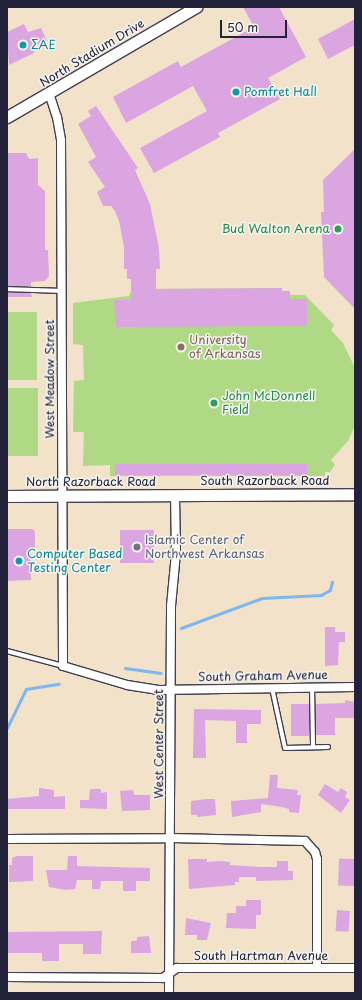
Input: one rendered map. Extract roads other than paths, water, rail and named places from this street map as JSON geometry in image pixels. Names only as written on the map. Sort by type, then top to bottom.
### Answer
[{"type":"main road","name":"North Stadium Drive","points":[[7,117],[192,8]]},
{"type":"main road","name":"South Razorback Road","points":[[175,495],[355,494]]},
{"type":"main road","name":"North Razorback Road","points":[[7,496],[175,495]]},
{"type":"street","name":"West Meadow Street","points":[[49,93],[57,117],[61,140],[63,666]]},
{"type":"street","name":"West Center Street","points":[[169,993],[171,689],[175,495]]},
{"type":"street","name":"South Graham Avenue","points":[[63,666],[127,685],[171,689],[355,687]]},
{"type":"street","points":[[7,839],[297,839],[311,845],[317,859],[317,968]]},
{"type":"street","name":"South Hartman Avenue","points":[[7,977],[163,978],[177,968],[355,968]]},
{"type":"lane","points":[[7,289],[61,291]]},
{"type":"lane","points":[[7,651],[63,666]]},
{"type":"lane","points":[[312,687],[313,747]]},
{"type":"lane","points":[[272,688],[285,748],[328,747]]},
{"type":"waterway","points":[[181,628],[262,598],[321,595],[330,590],[332,582]]},
{"type":"waterway","points":[[125,668],[161,673]]},
{"type":"waterway","points":[[7,728],[26,689],[59,684]]},
{"type":"place","name":"ΣΑΕ","points":[[23,45]]},
{"type":"place","name":"Pomfret Hall","points":[[236,92]]},
{"type":"place","name":"Bud Walton Arena","points":[[338,229]]},
{"type":"place","name":"University of Arkansas","points":[[181,347]]},
{"type":"place","name":"John McDonnell Field","points":[[214,403]]},
{"type":"place","name":"Islamic Center of Northwest Arkansas","points":[[137,547]]},
{"type":"place","name":"Computer Based Testing Center","points":[[19,561]]}]
